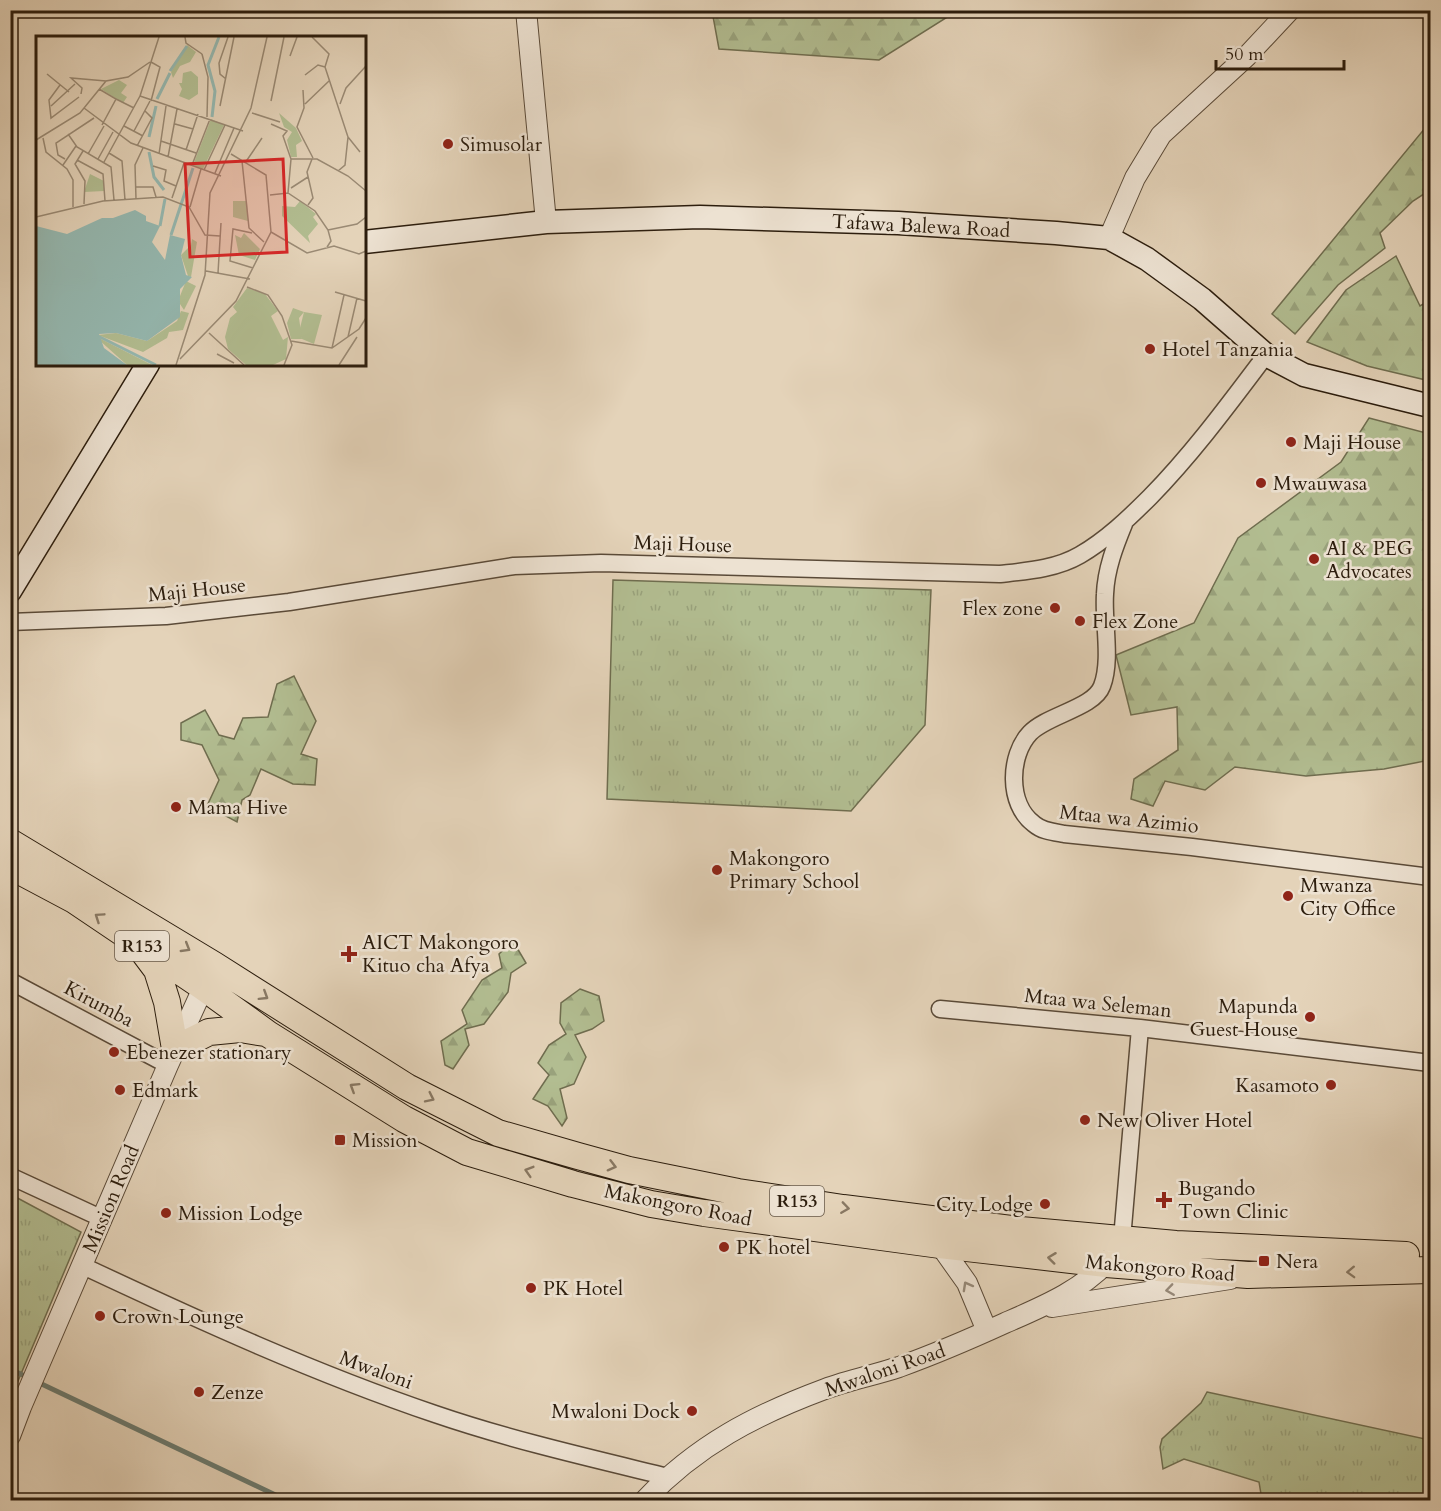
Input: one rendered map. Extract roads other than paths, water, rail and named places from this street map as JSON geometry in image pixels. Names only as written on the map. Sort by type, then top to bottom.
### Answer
[{"type":"main road","name":"Tafawa Balewa Road","points":[[366,242],[546,222],[700,217],[1056,232],[1109,238],[1147,259],[1202,299],[1266,355],[1304,375],[1431,406]]},
{"type":"main road","points":[[14,578],[147,366]]},
{"type":"main road","name":"Makongoro Road","points":[[10,842],[209,976],[268,1034],[404,1119],[467,1152],[573,1184],[651,1204],[716,1215],[940,1245],[1106,1264],[1248,1275],[1431,1270]]},
{"type":"main road","name":"Makongoro Road","points":[[10,866],[74,900],[135,942],[209,976],[407,1087],[480,1124],[510,1136],[629,1170],[738,1192],[1024,1230],[1229,1247],[1431,1256]]},
{"type":"main road","points":[[135,942],[157,970],[167,1002],[171,1057],[208,1032],[240,1029],[268,1034]]},
{"type":"street","points":[[526,10],[546,222]]},
{"type":"street","points":[[1109,238],[1135,178],[1161,135],[1246,57],[1290,10]]},
{"type":"street","name":"Maji House","points":[[10,622],[177,614],[289,602],[525,566],[601,563],[1000,574],[1038,570],[1079,556],[1124,523],[1170,477],[1212,428],[1266,355]]},
{"type":"street","name":"Mtaa wa Azimio","points":[[1124,523],[1111,557],[1105,592],[1106,668],[1102,688],[1087,702],[1031,732],[1018,751],[1014,773],[1015,795],[1032,823],[1045,831],[1064,834],[1192,847],[1431,877]]},
{"type":"street","name":"Mission Road","points":[[10,1436],[20,1400],[42,1360],[171,1057],[209,976]]},
{"type":"street","name":"Kirumba","points":[[10,981],[171,1057]]},
{"type":"street","name":"Mtaa wa Seleman","points":[[940,1009],[1140,1028],[1431,1063]]},
{"type":"street","points":[[1122,1239],[1140,1028]]},
{"type":"street","points":[[10,1176],[103,1219]]},
{"type":"street","name":"Mwaloni Road","points":[[645,1500],[668,1477],[701,1450],[753,1418],[826,1388],[897,1368],[955,1346],[1080,1287],[1114,1255],[1122,1239]]},
{"type":"street","points":[[940,1245],[967,1283],[987,1331]]},
{"type":"street","name":"Mwaloni","points":[[83,1266],[202,1322],[314,1370],[425,1410],[551,1449],[668,1477]]},
{"type":"street","points":[[1036,1309],[1201,1285],[1248,1275]]},
{"type":"waterway","points":[[10,1369],[286,1500]]},
{"type":"place","name":"Simusolar","points":[[448,144]]},
{"type":"place","name":"Hotel Tanzania","points":[[1150,349]]},
{"type":"place","name":"Maji House","points":[[1291,442]]},
{"type":"place","name":"Mwauwasa","points":[[1261,483]]},
{"type":"place","name":"AI & PEG Advocates","points":[[1314,559]]},
{"type":"place","name":"Flex zone","points":[[1055,608]]},
{"type":"place","name":"Flex Zone","points":[[1080,621]]},
{"type":"place","name":"Mama Hive","points":[[176,807]]},
{"type":"place","name":"Makongoro Primary School","points":[[717,870]]},
{"type":"place","name":"Mwanza City Office","points":[[1288,896]]},
{"type":"place","name":"AICT Makongoro Kituo cha Afya","points":[[349,954]]},
{"type":"place","name":"Mapunda Guest House","points":[[1310,1017]]},
{"type":"place","name":"Ebenezer stationary","points":[[114,1052]]},
{"type":"place","name":"Kasamoto","points":[[1331,1085]]},
{"type":"place","name":"Edmark","points":[[120,1090]]},
{"type":"place","name":"New Oliver Hotel","points":[[1085,1120]]},
{"type":"place","name":"Mission","points":[[340,1140]]},
{"type":"place","name":"Bugando Town Clinic","points":[[1164,1200]]},
{"type":"place","name":"City Lodge","points":[[1045,1204]]},
{"type":"place","name":"Mission Lodge","points":[[166,1213]]},
{"type":"place","name":"PK hotel","points":[[724,1247]]},
{"type":"place","name":"Nera","points":[[1264,1261]]},
{"type":"place","name":"PK Hotel","points":[[531,1288]]},
{"type":"place","name":"Crown Lounge","points":[[100,1316]]},
{"type":"place","name":"Zenze","points":[[199,1392]]},
{"type":"place","name":"Mwaloni Dock","points":[[692,1411]]}]
